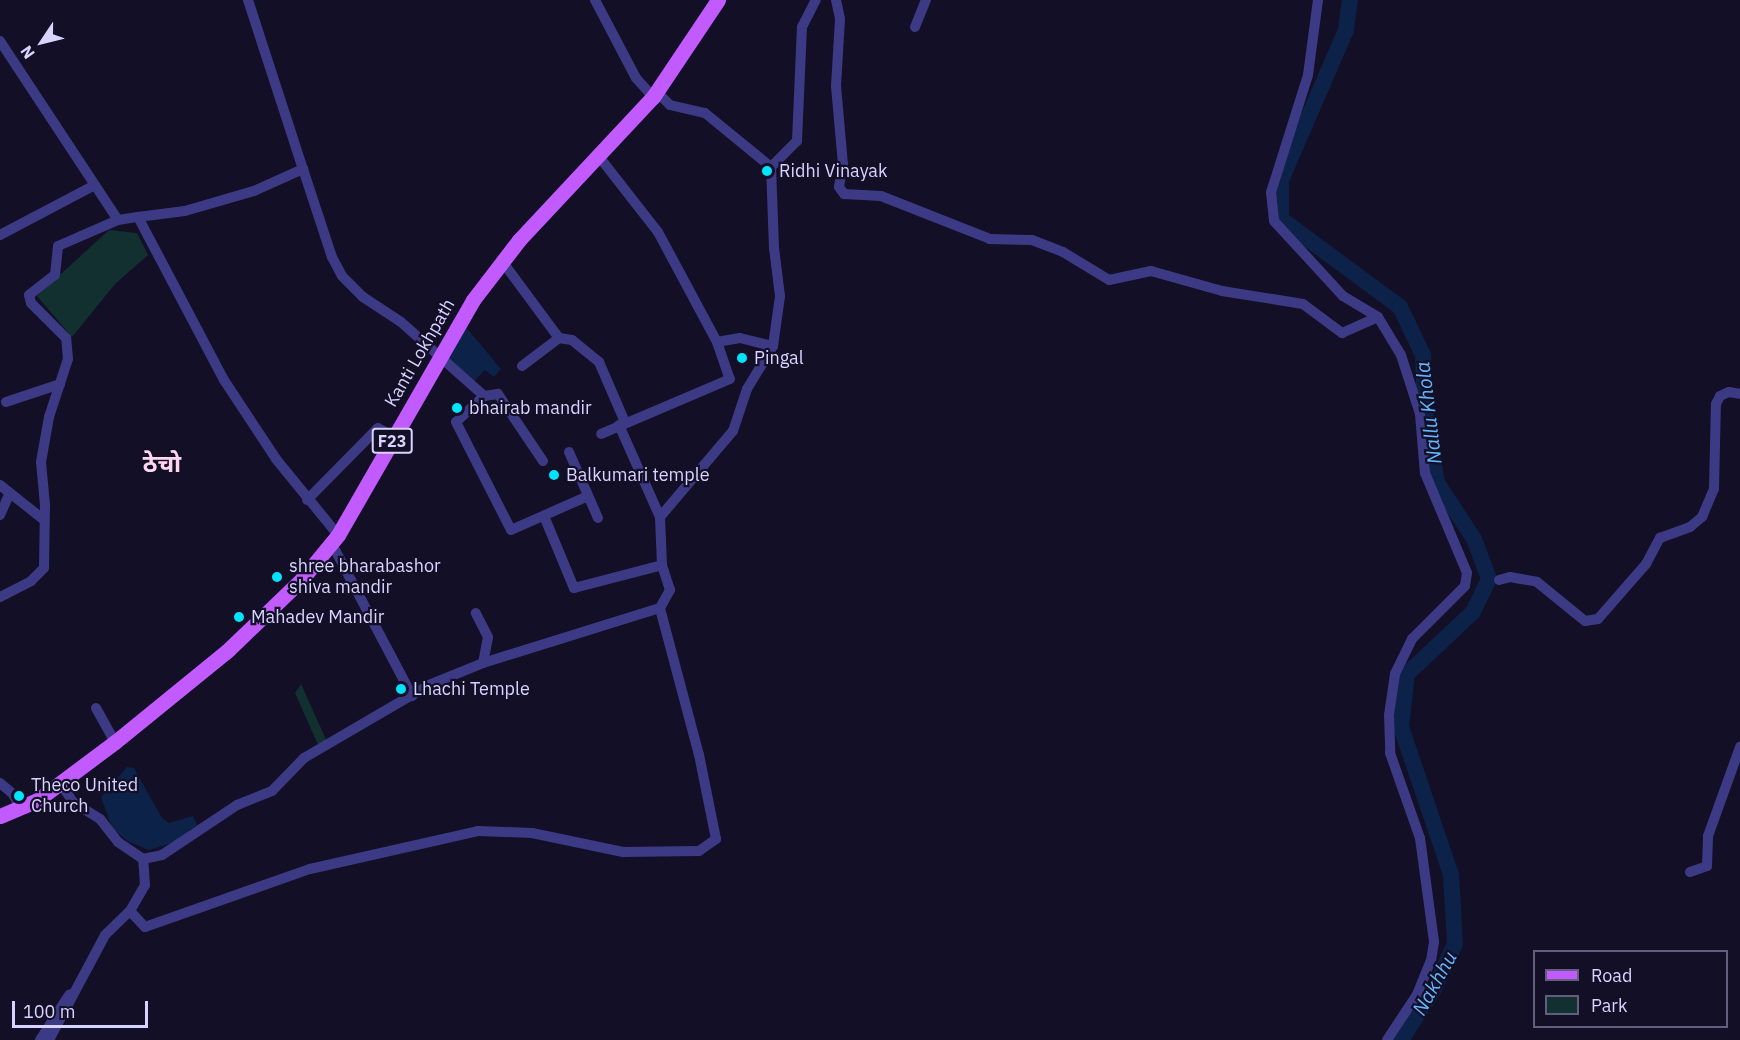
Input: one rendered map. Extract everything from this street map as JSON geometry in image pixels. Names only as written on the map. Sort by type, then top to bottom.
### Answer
[{"type":"main road","name":"Kanti Lokhpath","points":[[0,816],[20,808],[60,783],[115,742],[242,637],[301,580],[334,539],[473,300],[502,261],[597,154],[655,94],[718,0]]},
{"type":"street","points":[[248,0],[332,257],[342,276],[363,297],[401,322],[488,395],[504,398],[543,461]]},
{"type":"street","points":[[595,0],[636,78],[670,105],[705,113],[771,166]]},
{"type":"street","points":[[660,518],[733,431],[747,389],[773,346],[780,296],[774,248],[771,166],[797,141],[802,27],[816,0]]},
{"type":"street","points":[[915,27],[926,0]]},
{"type":"street","points":[[1318,0],[1308,75],[1271,192],[1274,221],[1343,296],[1378,316],[1401,355],[1420,414],[1425,473],[1467,573],[1465,586],[1412,639],[1395,674],[1389,715],[1390,753],[1420,838],[1434,942],[1431,960],[1418,993],[1387,1040]]},
{"type":"street","points":[[838,1],[840,30],[836,86],[843,164],[839,187],[844,194],[881,196],[990,240],[1032,240],[1063,252],[1109,280],[1151,271],[1222,291],[1303,304],[1342,333],[1378,316]]},
{"type":"street","points":[[0,41],[118,220]]},
{"type":"street","points":[[597,154],[647,214],[717,342],[729,381],[622,423],[600,434]]},
{"type":"street","points":[[0,597],[32,581],[44,568],[41,462],[49,417],[68,359],[66,338],[35,308],[29,295],[56,275],[58,246],[118,220],[185,211],[254,191],[303,169]]},
{"type":"street","points":[[0,235],[95,185]]},
{"type":"street","points":[[138,217],[224,380],[334,539],[412,696]]},
{"type":"street","points":[[60,783],[73,802],[100,819],[118,842],[143,859],[162,855],[237,806],[272,791],[304,758],[412,696],[483,663],[660,608],[670,590],[662,565],[660,518],[599,362],[572,340],[559,338],[502,261]]},
{"type":"street","points":[[522,366],[559,338]]},
{"type":"street","points":[[717,342],[734,338],[773,346]]},
{"type":"street","points":[[6,402],[60,384]]},
{"type":"street","points":[[1499,580],[1510,577],[1537,582],[1585,621],[1598,619],[1646,564],[1660,538],[1690,527],[1709,506],[1714,489],[1716,404],[1720,396],[1729,392],[1740,394]]},
{"type":"street","points":[[488,395],[456,422],[511,530],[588,496]]},
{"type":"street","points":[[307,500],[378,428],[394,436]]},
{"type":"street","points":[[569,452],[598,518]]},
{"type":"street","points":[[0,485],[44,520]]},
{"type":"street","points":[[0,515],[10,493]]},
{"type":"street","points":[[544,516],[574,588],[662,565]]},
{"type":"street","points":[[130,910],[145,927],[310,869],[478,831],[532,833],[623,852],[699,851],[716,839],[699,755],[660,608]]},
{"type":"street","points":[[476,613],[488,637],[483,663]]},
{"type":"street","points":[[96,708],[115,742]]},
{"type":"street","points":[[1690,872],[1707,866],[1708,836],[1740,747]]},
{"type":"street","points":[[0,783],[14,794],[20,808]]},
{"type":"street","points":[[40,1040],[105,935],[130,910],[145,885],[143,859]]},
{"type":"street","points":[[49,1040],[60,1025],[76,985]]},
{"type":"green space","points":[[109,230],[137,233],[148,255],[115,284],[72,337],[37,296]]},
{"type":"green space","points":[[301,684],[328,744],[320,749],[295,693]]},
{"type":"water","points":[[465,326],[501,369],[494,377],[485,370],[472,383],[446,359]]},
{"type":"water","points":[[127,767],[134,768],[162,818],[169,823],[193,816],[197,825],[172,843],[149,850],[129,842],[112,828],[101,797]]},
{"type":"waterway","name":"Nallu Khola","points":[[1350,0],[1346,30],[1281,180],[1281,219],[1400,307],[1423,355],[1425,410],[1437,483],[1474,539],[1489,579],[1473,612],[1407,674],[1401,727],[1451,875],[1455,944],[1434,989],[1401,1040]]},
{"type":"place","name":"Ridhi Vinayak","points":[[767,171]]},
{"type":"place","name":"Pingal","points":[[742,358]]},
{"type":"place","name":"bhairab mandir","points":[[457,408]]},
{"type":"place","name":"Balkumari temple","points":[[554,475]]},
{"type":"place","name":"shree bharabashor shiva mandir","points":[[277,577]]},
{"type":"place","name":"Mahadev Mandir","points":[[239,617]]},
{"type":"place","name":"Lhachi Temple","points":[[401,689]]},
{"type":"place","name":"Theco United Church","points":[[19,796]]},
{"type":"district","name":"ठेचो","points":[[162,464]]},
{"type":"water label","name":"Nakhhu","points":[[1434,983]]}]
